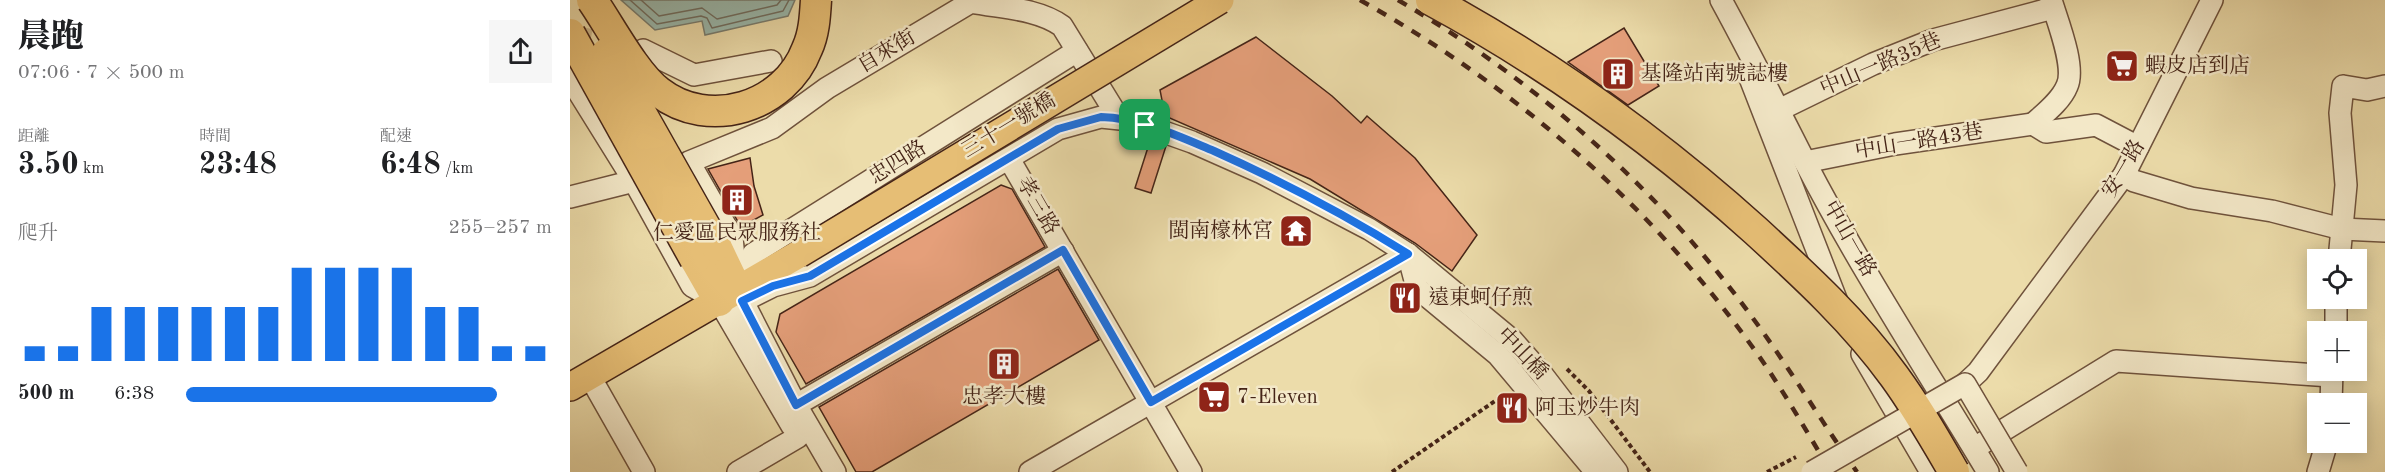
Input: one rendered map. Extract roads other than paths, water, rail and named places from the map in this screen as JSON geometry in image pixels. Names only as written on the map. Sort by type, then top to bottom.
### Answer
[{"type":"highway","points":[[577,0],[705,253]]},
{"type":"highway","points":[[592,0],[647,81],[660,93],[678,103],[714,112],[748,107],[777,90],[790,78],[807,50],[816,0]]},
{"type":"highway","points":[[1431,0],[1512,47],[1613,113],[1669,157],[1747,224],[1816,287],[1858,333],[1893,375],[1954,472]]},
{"type":"highway","points":[[570,34],[733,297]]},
{"type":"main road","name":"三十一號橋","points":[[733,297],[799,254],[1220,0]]},
{"type":"main road","points":[[579,381],[733,297]]},
{"type":"street","name":"中山一路","points":[[1720,0],[1780,109],[1805,162],[1933,383],[1988,472]]},
{"type":"street","name":"中山一路","points":[[1720,0],[1846,326],[1932,472]]},
{"type":"street","name":"安一路","points":[[1965,384],[1978,372],[2124,175],[2212,0]]},
{"type":"street","name":"自來街","points":[[733,297],[732,237],[688,162],[772,128],[827,87],[971,2],[1051,18],[1062,26],[1118,117]]},
{"type":"street","name":"中山一路35巷","points":[[1780,109],[1873,64],[1933,40],[2052,4]]},
{"type":"street","points":[[2052,4],[2067,48],[2068,85],[2050,108],[2033,124],[2046,132],[2096,125],[2138,147]]},
{"type":"street","points":[[643,50],[694,75],[771,61]]},
{"type":"street","name":"忠四路","points":[[733,297],[753,254],[1077,51]]},
{"type":"street","points":[[570,78],[634,181],[692,286],[733,297],[810,276],[1058,129],[1077,121],[1118,117]]},
{"type":"street","points":[[2340,249],[2346,185],[2340,113],[2343,86],[2367,90],[2385,86]]},
{"type":"street","name":"中山橋","points":[[1118,117],[1192,142],[1262,173],[1369,230],[1408,254],[1512,340],[1541,373],[1617,472]]},
{"type":"street","name":"中山一路43巷","points":[[1805,162],[1895,144],[2033,124]]},
{"type":"street","name":"孝三路","points":[[1009,159],[1191,472]]},
{"type":"street","points":[[2124,175],[2134,181],[2191,198],[2272,211],[2342,229],[2385,231]]},
{"type":"street","points":[[570,197],[634,181]]},
{"type":"street","points":[[796,405],[1063,250]]},
{"type":"street","points":[[1030,472],[1408,254],[1417,288],[1498,355],[1596,472]]},
{"type":"street","points":[[733,297],[835,472]]},
{"type":"street","points":[[733,297],[798,436],[819,472]]},
{"type":"street","points":[[1974,449],[2116,361],[2307,372]]},
{"type":"street","points":[[579,381],[644,472]]},
{"type":"street","points":[[1812,472],[1965,384],[2017,472]]},
{"type":"street","points":[[738,472],[798,436]]},
{"type":"street","points":[[2318,472],[2324,453]]},
{"type":"water","points":[[621,0],[795,0],[788,16],[705,35],[702,21],[655,30]]},
{"type":"tunnel","points":[[570,35],[625,47]]},
{"type":"railway","points":[[1360,0],[1472,70],[1575,151],[1622,195],[1711,292],[1751,345],[1783,392],[1831,472]]},
{"type":"railway","points":[[1398,0],[1449,32],[1546,102],[1592,140],[1635,181],[1676,224],[1752,317],[1857,472]]},
{"type":"place","name":"蝦皮店到店","points":[[2122,66]]},
{"type":"place","name":"基隆站南號誌樓","points":[[1618,74]]},
{"type":"place","name":"仁愛區民眾服務社","points":[[737,200]]},
{"type":"place","name":"閩南檺林宮","points":[[1296,231]]},
{"type":"place","name":"遠東蚵仔煎","points":[[1405,298]]},
{"type":"place","name":"忠孝大樓","points":[[1004,364]]},
{"type":"place","name":"7-Eleven","points":[[1214,397]]},
{"type":"place","name":"阿玉炒牛肉","points":[[1512,408]]}]
